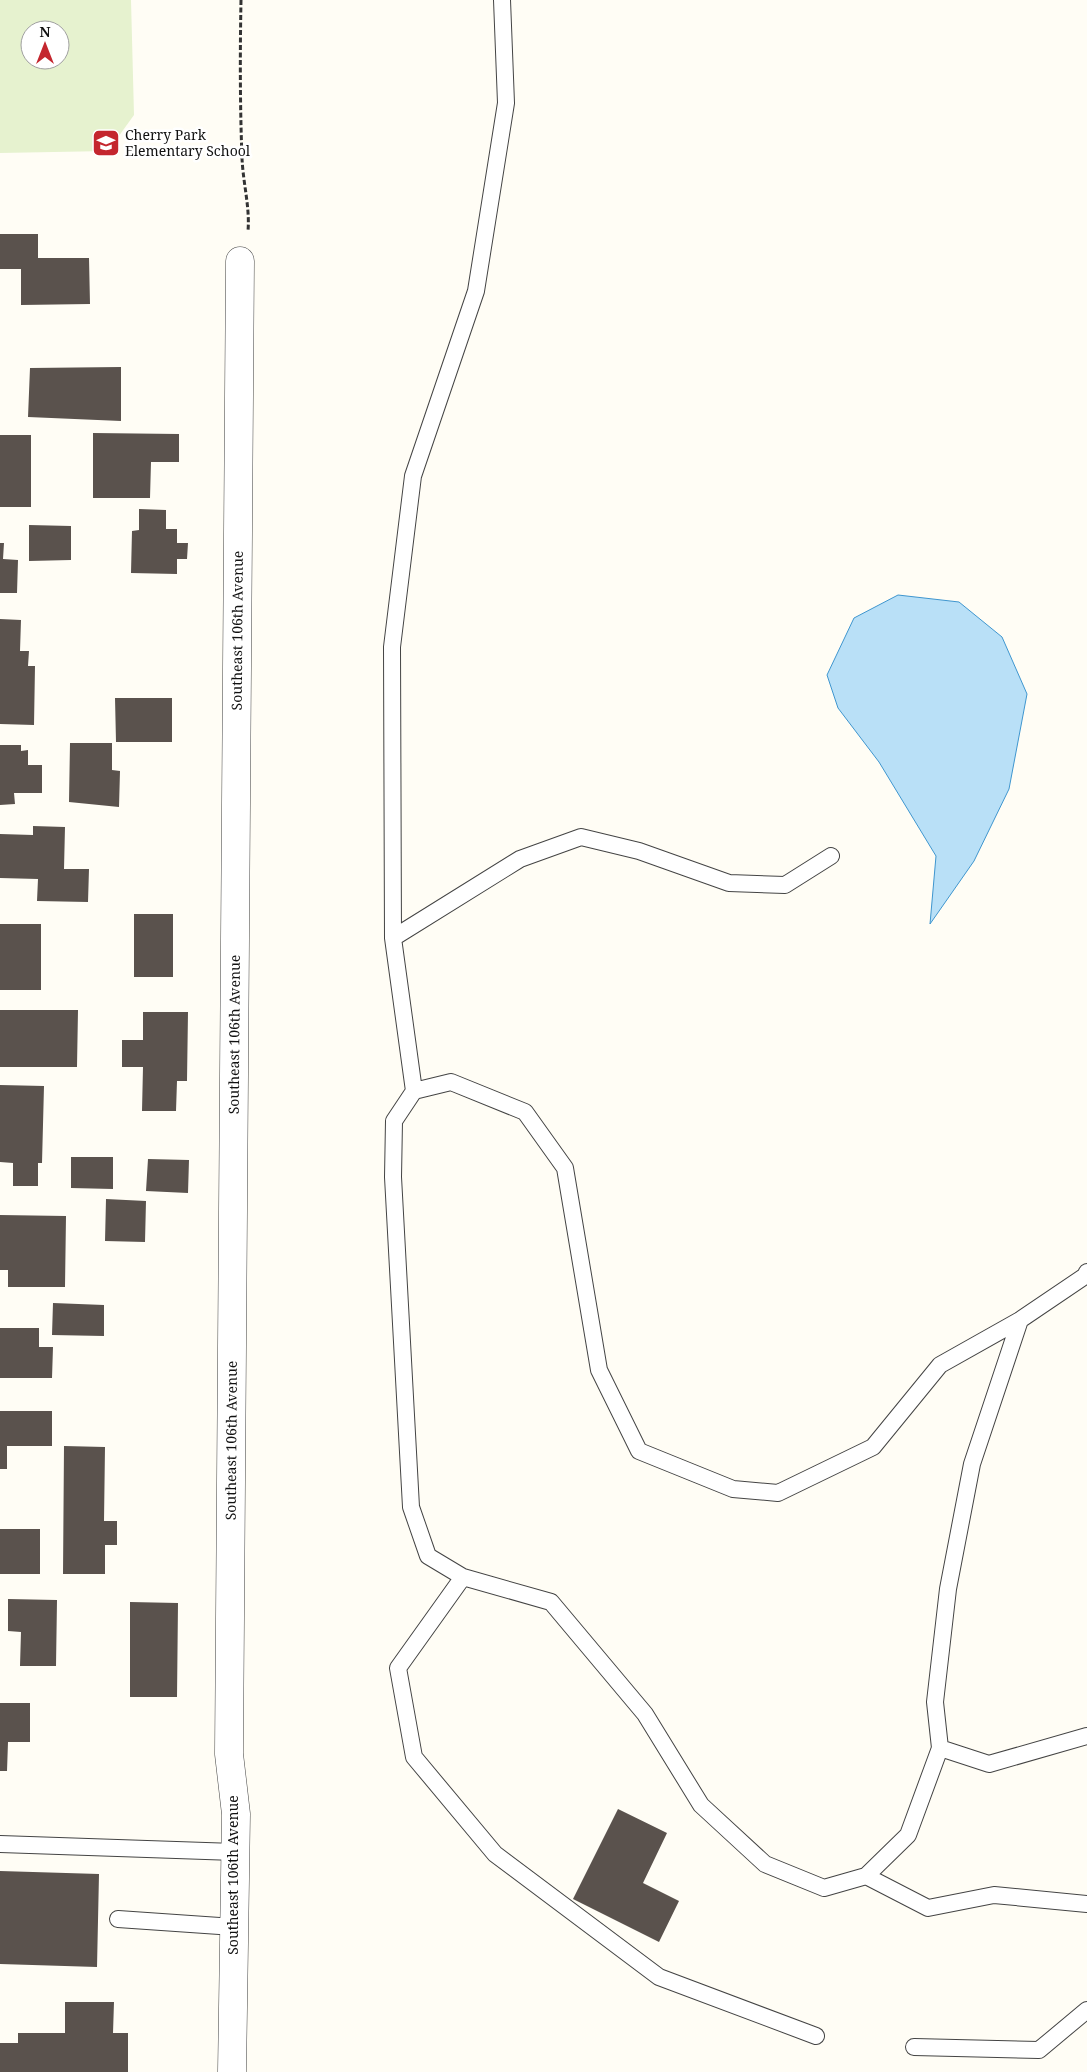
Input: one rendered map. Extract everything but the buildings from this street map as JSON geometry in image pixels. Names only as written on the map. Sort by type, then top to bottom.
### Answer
[{"type":"street","name":"Southeast 106th Avenue","points":[[232,2072],[236,1814],[229,1754],[240,261]]},
{"type":"lane","points":[[502,0],[506,102],[476,291],[414,476],[392,647],[393,938],[414,1091],[394,1121],[393,1177],[411,1507],[428,1556],[463,1577],[551,1602],[645,1714],[701,1806],[765,1864],[824,1888],[866,1876],[908,1835],[940,1748],[935,1702],[950,1579],[972,1464],[1020,1320]]},
{"type":"lane","points":[[393,938],[520,859],[581,837],[639,851],[728,883],[785,885],[831,856]]},
{"type":"lane","points":[[414,1091],[451,1082],[525,1112],[565,1168],[599,1370],[639,1451],[733,1489],[778,1493],[873,1447],[940,1365],[1020,1320],[1086,1276],[1087,1272]]},
{"type":"lane","points":[[463,1577],[398,1668],[414,1758],[495,1854],[659,1977],[816,2036]]},
{"type":"lane","points":[[940,1748],[989,1764],[1087,1736]]},
{"type":"lane","points":[[0,1844],[235,1852]]},
{"type":"lane","points":[[866,1876],[928,1908],[994,1896],[1087,1904]]},
{"type":"lane","points":[[118,1919],[234,1927]]},
{"type":"lane","points":[[914,2048],[1039,2050],[1084,2018]]},
{"type":"path","points":[[240,261],[247,249],[249,227],[242,158],[241,0]]},
{"type":"green space","points":[[0,0],[131,0],[134,115],[108,151],[0,153]]},
{"type":"water","points":[[898,595],[959,602],[1002,637],[1027,694],[1009,789],[974,861],[930,924],[936,856],[879,762],[838,708],[827,675],[854,618]]},
{"type":"place","name":"Cherry Park Elementary School","points":[[106,143]]}]
